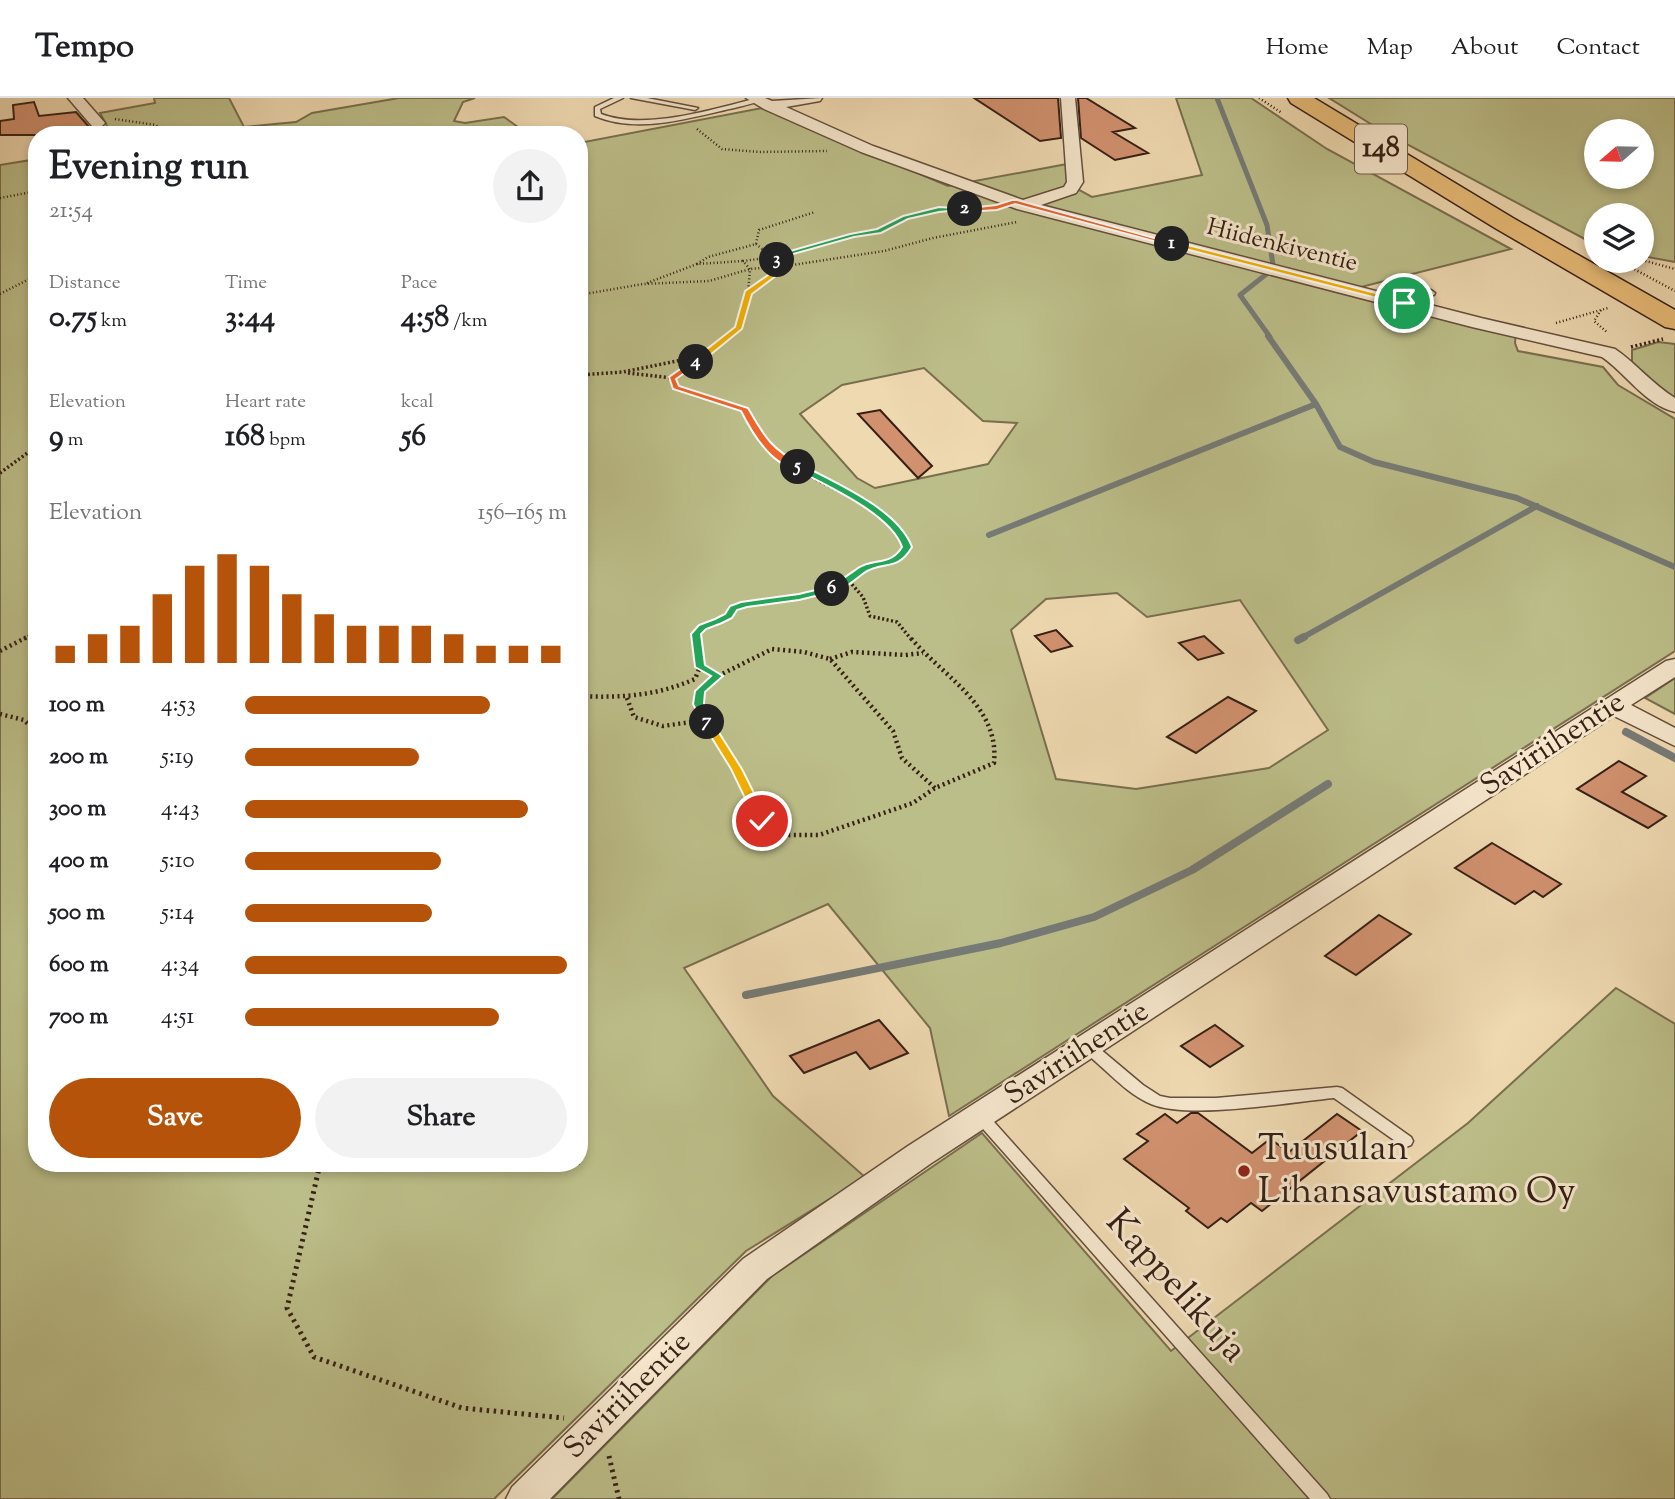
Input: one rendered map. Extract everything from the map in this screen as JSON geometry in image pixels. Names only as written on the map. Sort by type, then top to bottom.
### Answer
[{"type":"main road","name":"148","points":[[1299,98],[1504,223],[1674,319]]},
{"type":"street","points":[[75,98],[95,121]]},
{"type":"street","points":[[760,101],[815,98]]},
{"type":"street","points":[[1021,208],[1070,190],[1076,183],[1068,98]]},
{"type":"street","name":"Hiidenkiventie","points":[[760,101],[867,149],[1021,208],[1520,332],[1612,345]]},
{"type":"street","points":[[1612,345],[1623,363],[1651,392],[1675,406]]},
{"type":"street","name":"Saviriihentie","points":[[525,1499],[755,1269],[919,1155],[1675,666]]},
{"type":"street","points":[[1613,706],[1675,738]]},
{"type":"lane","points":[[620,98],[597,108],[597,116],[626,123],[760,101]]},
{"type":"lane","points":[[634,98],[674,106],[727,107]]},
{"type":"lane","points":[[1404,303],[1412,296],[1431,293]]},
{"type":"lane","points":[[1088,1047],[1121,1076],[1156,1100],[1171,1104],[1338,1093],[1406,1142]]},
{"type":"lane","name":"Kappelikuja","points":[[981,1117],[1321,1499]]},
{"type":"path","points":[[685,115],[704,136],[722,149],[759,152],[867,149]]},
{"type":"path","points":[[95,121],[115,119],[157,126]]},
{"type":"path","points":[[0,198],[28,193]]},
{"type":"path","points":[[697,264],[773,257],[853,235],[879,231],[905,218],[939,210],[1021,208]]},
{"type":"path","points":[[588,293],[643,284],[709,281],[750,269],[884,251],[1021,208]]},
{"type":"path","points":[[756,243],[758,230],[815,212]]},
{"type":"path","points":[[756,243],[786,266]]},
{"type":"path","points":[[643,284],[697,264],[708,257],[756,243]]},
{"type":"path","points":[[624,372],[672,378],[739,328],[748,293],[750,269],[743,261]]},
{"type":"path","points":[[1654,263],[1675,269]]},
{"type":"path","points":[[748,293],[786,266]]},
{"type":"path","points":[[1641,273],[1675,291]]},
{"type":"path","points":[[0,294],[28,280]]},
{"type":"path","points":[[1520,332],[1611,307]]},
{"type":"path","points":[[1601,310],[1594,321],[1612,345],[1642,344],[1674,319]]},
{"type":"path","points":[[1628,341],[1642,344]]},
{"type":"path","points":[[588,374],[624,372],[706,355]]},
{"type":"path","points":[[588,696],[627,698],[665,693],[695,679],[700,667],[696,634],[702,627],[728,616],[734,608],[745,604],[834,589],[862,569],[890,564],[902,556],[907,547],[902,533],[855,496],[781,458],[757,435],[745,410],[676,388],[672,378]]},
{"type":"path","points":[[0,473],[28,453]]},
{"type":"path","points":[[849,580],[863,597],[870,616],[897,622],[923,653],[979,704],[996,745],[993,763],[935,789],[913,803],[819,835],[788,835],[762,821],[736,769],[698,704],[700,691],[718,676],[772,649],[804,652],[830,659],[852,652],[905,655],[923,653]]},
{"type":"path","points":[[0,651],[28,637]]},
{"type":"path","points":[[830,659],[893,731],[902,758],[935,789]]},
{"type":"path","points":[[700,667],[718,676]]},
{"type":"path","points":[[627,698],[634,717],[663,726],[706,720]]},
{"type":"path","points":[[0,714],[24,720],[28,724]]},
{"type":"path","points":[[318,1172],[288,1308],[314,1357],[463,1408],[601,1422],[619,1499]]},
{"type":"green space","points":[[154,98],[229,98],[243,126],[107,126],[100,113],[155,103]]},
{"type":"green space","points":[[399,98],[475,98],[463,102],[454,121],[465,123],[504,117],[516,126],[254,126],[296,122],[312,113]]},
{"type":"green space","points":[[1176,98],[1251,98],[1327,149],[1511,249],[1353,289],[1516,332],[1515,343],[1518,351],[1603,367],[1618,385],[1675,419],[1675,651],[949,1116],[930,1028],[828,904],[684,968],[773,1096],[865,1177],[746,1251],[494,1499],[0,1499],[0,165],[28,160],[28,1172],[588,1172],[588,141],[762,108],[948,186],[1067,164],[1068,184],[1092,197],[1202,175]],"holes":[[[924,368],[983,421],[1017,423],[988,464],[875,488],[857,478],[800,414],[842,385]],[[1117,593],[1147,617],[1240,600],[1328,730],[1269,768],[1136,789],[1056,779],[1011,630],[1046,599]]]},
{"type":"green space","points":[[1329,98],[1675,98],[1675,262],[1654,258],[1654,203],[1584,203],[1584,239],[1382,131]]},
{"type":"green space","points":[[1658,342],[1675,344],[1675,401],[1663,394],[1632,362],[1632,350]]},
{"type":"green space","points":[[1675,678],[1675,714],[1645,698]]},
{"type":"green space","points":[[1616,988],[1675,1024],[1675,1499],[552,1499],[772,1276],[982,1133],[1171,1351],[1468,1123]]},
{"type":"building","points":[[974,98],[1058,98],[1061,138],[1040,141]]},
{"type":"building","points":[[1078,98],[1086,98],[1135,128],[1113,132],[1148,153],[1115,160],[1081,138]]},
{"type":"building","points":[[34,102],[39,116],[76,112],[88,126],[28,126],[28,135],[0,135],[0,121],[14,119],[13,105]]},
{"type":"building","points":[[880,410],[932,466],[918,478],[858,414]]},
{"type":"building","points":[[1056,630],[1072,646],[1051,652],[1035,636]]},
{"type":"building","points":[[1204,636],[1223,653],[1198,660],[1179,643]]},
{"type":"building","points":[[1228,697],[1256,711],[1196,753],[1167,737]]},
{"type":"building","points":[[1619,761],[1646,776],[1622,792],[1666,816],[1648,828],[1577,789]]},
{"type":"building","points":[[1492,843],[1561,884],[1543,897],[1534,891],[1515,904],[1455,868]]},
{"type":"building","points":[[1379,915],[1411,934],[1356,975],[1325,956]]},
{"type":"building","points":[[879,1020],[908,1053],[870,1069],[856,1052],[804,1073],[790,1056]]},
{"type":"building","points":[[1215,1025],[1243,1046],[1210,1067],[1181,1046]]},
{"type":"building","name":"Tuusulan Lihansavustamo Oy","points":[[1191,1113],[1198,1113],[1252,1153],[1270,1139],[1289,1152],[1337,1114],[1362,1131],[1262,1211],[1251,1203],[1227,1222],[1221,1218],[1208,1228],[1186,1211],[1189,1208],[1124,1159],[1148,1141],[1137,1134],[1165,1114],[1177,1123]]},
{"type":"waterway","points":[[1217,98],[1267,225],[1273,265]]},
{"type":"waterway","points":[[1269,272],[1240,295],[1270,337]]},
{"type":"waterway","points":[[1268,336],[1316,404]]},
{"type":"waterway","points":[[989,535],[1316,404]]},
{"type":"waterway","points":[[1316,404],[1340,447],[1374,462],[1517,498],[1536,506]]},
{"type":"waterway","points":[[1300,639],[1536,506]]},
{"type":"waterway","points":[[1536,506],[1675,567]]},
{"type":"waterway","points":[[1300,639],[1304,637]]},
{"type":"waterway","points":[[1626,732],[1675,758]]},
{"type":"waterway","points":[[746,995],[1001,943],[1094,917],[1192,870],[1328,784]]},
{"type":"place","name":"Tuusulan Lihansavustamo Oy","points":[[1244,1171]]},
{"type":"route","points":[[762,821],[736,769],[698,704],[700,691],[718,676],[700,667],[696,634],[702,627],[719,621],[728,616],[734,608],[745,604],[834,589],[853,579],[862,569],[890,564],[902,556],[907,547],[902,533],[855,496],[781,458],[757,435],[745,410],[676,388],[672,378],[739,328],[748,293],[786,266],[773,257],[853,235],[879,231],[905,218],[939,210],[985,209],[1014,202],[1404,303]]}]
